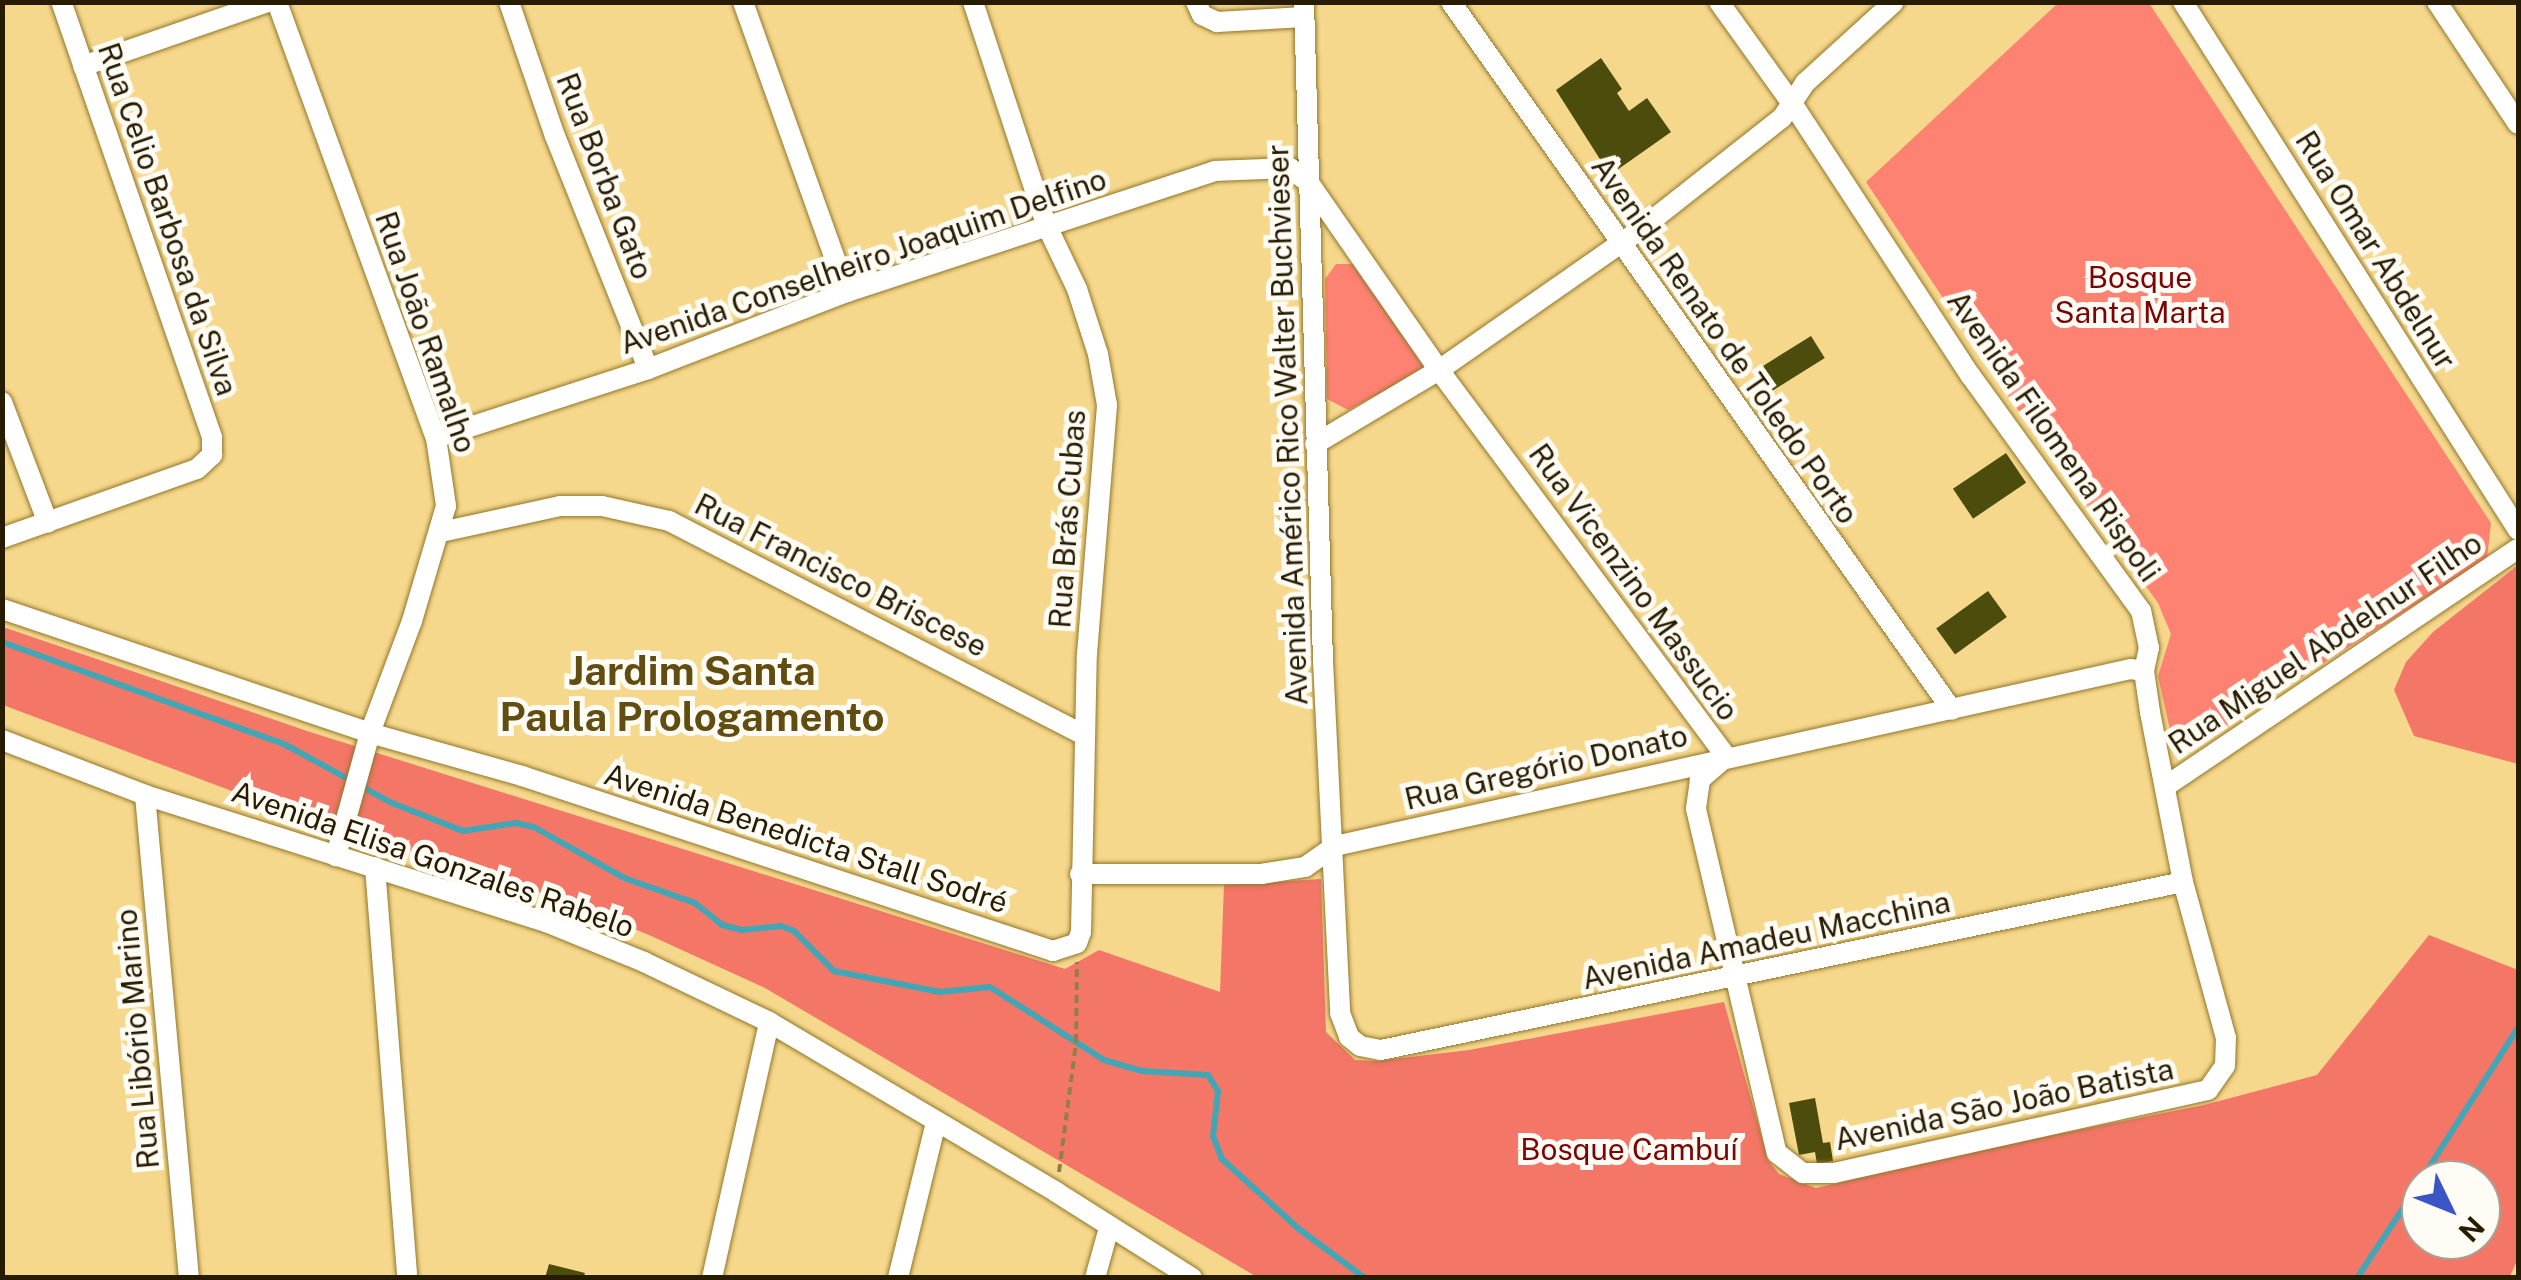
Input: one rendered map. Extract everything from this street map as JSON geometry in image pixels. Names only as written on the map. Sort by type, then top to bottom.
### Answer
[{"type":"street","name":"Rua Celio Barbosa da Silva","points":[[48,523],[197,469],[212,455],[212,437],[61,2]]},
{"type":"street","points":[[82,66],[268,2]]},
{"type":"street","name":"Rua João Ramalho","points":[[277,2],[436,438],[446,506],[370,733],[336,856]]},
{"type":"street","name":"Rua Borba Gato","points":[[510,2],[555,136],[648,369]]},
{"type":"street","points":[[743,2],[847,292]]},
{"type":"street","name":"Rua Brás Cubas","points":[[973,2],[1046,224],[1077,289],[1098,354],[1108,405],[1087,654],[1081,932],[1077,943]]},
{"type":"street","name":"Avenida Renato de Toledo Porto","points":[[1451,2],[1619,245],[1952,710]]},
{"type":"street","name":"Avenida Filomena Rispoli","points":[[1718,2],[1792,106],[1970,375],[2140,611],[2149,648],[2144,671],[2183,882],[2226,1038],[2222,1074]]},
{"type":"street","points":[[1315,444],[1439,370],[1619,245],[1792,106],[1805,84],[1894,2]]},
{"type":"street","points":[[2437,2],[2518,124]]},
{"type":"street","name":"Rua Omar Abdelnur","points":[[2186,4],[2518,530]]},
{"type":"street","points":[[1199,8],[1217,22],[1304,10]]},
{"type":"street","name":"Avenida Américo Rico Walter Buchvieser","points":[[1304,10],[1315,444],[1342,1024],[1360,1046]]},
{"type":"street","name":"Avenida Conselheiro Joaquim Delfino","points":[[436,438],[648,369],[847,292],[1214,171],[1290,168],[1309,183]]},
{"type":"street","name":"Rua Vicenzino Massucio","points":[[1309,183],[1439,370],[1726,757],[1700,780],[1696,809],[1772,1144],[1793,1166]]},
{"type":"street","points":[[2,402],[48,523],[2,538]]},
{"type":"street","name":"Rua Francisco Briscese","points":[[440,532],[560,506],[602,506],[669,520],[1085,736]]},
{"type":"street","name":"Rua Miguel Abdelnur Filho","points":[[2166,786],[2518,548]]},
{"type":"street","name":"Avenida Benedicta Stall Sodré","points":[[2,609],[370,733],[522,776],[1053,951],[1077,943]]},
{"type":"street","name":"Rua Gregório Donato","points":[[1080,874],[1261,874],[1305,867],[1335,846],[2131,669],[2144,671]]},
{"type":"street","name":"Avenida Elisa Gonzales Rabelo","points":[[2,740],[145,795],[546,922],[644,962],[769,1022],[1056,1192],[1192,1278]]},
{"type":"street","name":"Rua Libório Marino","points":[[145,795],[189,1278]]},
{"type":"street","points":[[375,867],[407,1278]]},
{"type":"street","name":"Avenida Amadeu Macchina","points":[[1360,1046],[1382,1050],[1734,980],[2183,882]]},
{"type":"street","points":[[712,1278],[769,1022]]},
{"type":"street","name":"Avenida São João Batista","points":[[1793,1166],[1821,1175],[1986,1142],[2208,1090],[2222,1074]]},
{"type":"street","points":[[898,1278],[936,1122]]},
{"type":"street","points":[[1095,1278],[1110,1228]]},
{"type":"path","points":[[1056,1192],[1076,1042],[1077,943]]},
{"type":"green space","name":"Bosque Santa Marta","points":[[2058,3],[2149,3],[2491,523],[2487,559],[2176,757],[2158,676],[2171,634],[2158,603],[2010,399],[1866,182]]},
{"type":"green space","points":[[1336,264],[1353,264],[1426,362],[1422,371],[1348,410],[1327,399],[1325,279]]},
{"type":"green space","points":[[2518,565],[2518,764],[2414,736],[2394,690],[2406,662],[2433,632]]},
{"type":"green space","name":"Bosque Cambuí","points":[[3,627],[307,731],[1065,969],[1099,950],[1220,992],[1224,885],[1321,879],[1326,1032],[1355,1060],[1469,1050],[1724,1002],[1768,1160],[1779,1174],[1816,1188],[1988,1148],[2204,1105],[2317,1075],[2429,935],[2518,970],[2518,1259],[2509,1278],[1257,1277],[765,988],[569,902],[277,808],[3,705]]},
{"type":"building","points":[[1601,58],[1622,89],[1617,93],[1629,111],[1647,98],[1671,132],[1610,175],[1556,90]]},
{"type":"building","points":[[1811,336],[1825,358],[1771,392],[1757,370]]},
{"type":"building","points":[[2006,453],[2026,483],[1973,519],[1953,489]]},
{"type":"building","points":[[1988,591],[2007,617],[1955,655],[1936,629]]},
{"type":"building","points":[[1815,1098],[1823,1143],[1830,1142],[1833,1161],[1817,1164],[1815,1152],[1799,1155],[1789,1103]]},
{"type":"building","points":[[549,1264],[585,1273],[583,1278],[545,1278]]},
{"type":"waterway","points":[[2,642],[286,745],[392,803],[463,831],[516,823],[534,827],[624,878],[695,903],[722,925],[742,930],[781,926],[794,931],[834,971],[940,992],[990,987],[1104,1060],[1142,1071],[1208,1075],[1218,1091],[1213,1136],[1222,1159],[1299,1229],[1365,1278]]},
{"type":"waterway","points":[[2434,1160],[2518,1028]]},
{"type":"waterway","points":[[2357,1278],[2401,1211]]},
{"type":"district","name":"Jardim Santa Paula Prologamento","points":[[692,694]]}]
